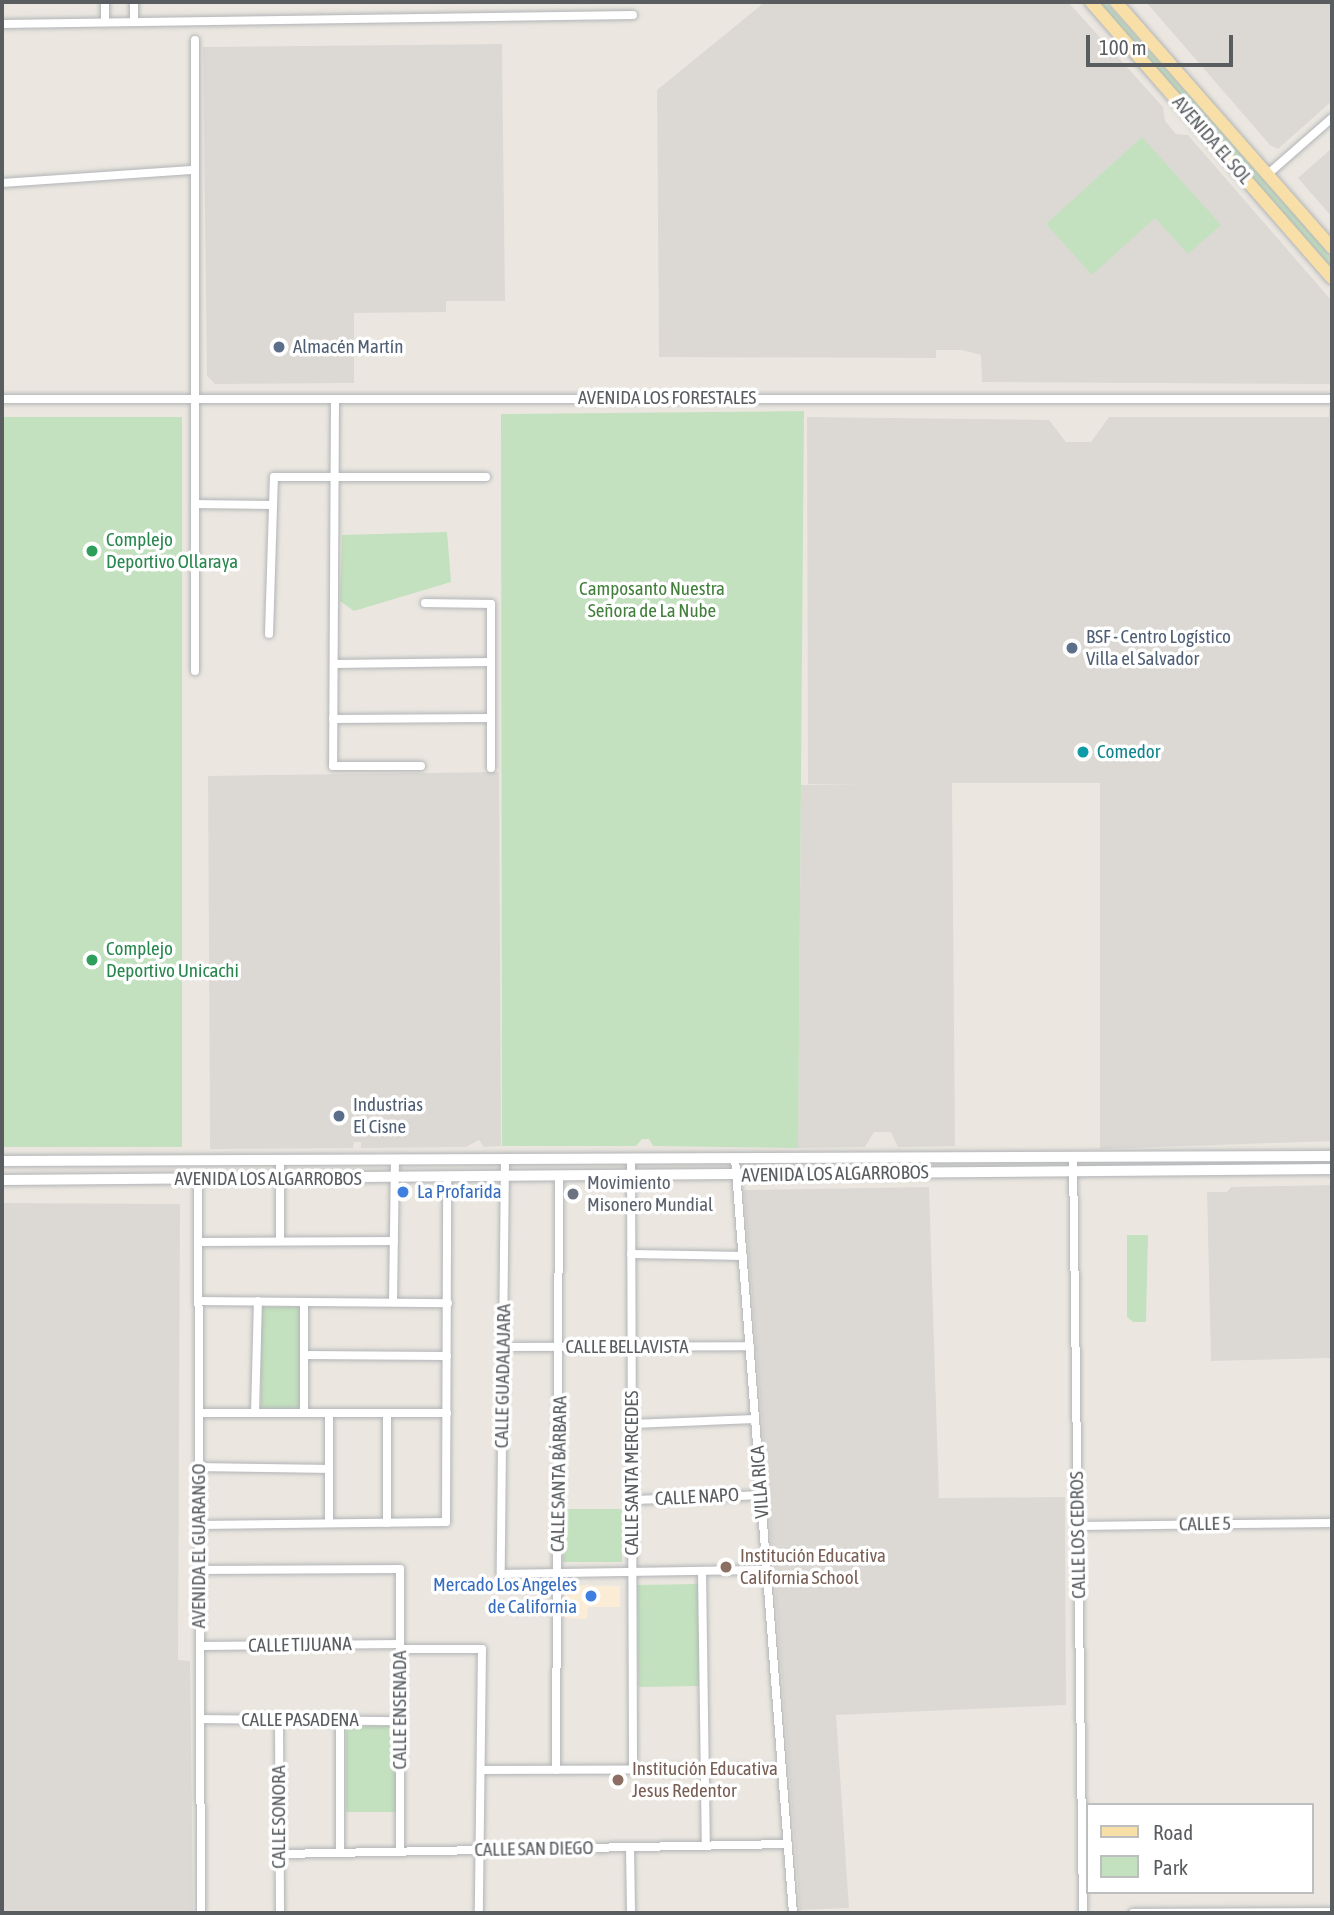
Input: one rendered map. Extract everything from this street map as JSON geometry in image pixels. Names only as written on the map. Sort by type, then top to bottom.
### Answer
[{"type":"main road","name":"AVENIDA EL SOL","points":[[1091,2],[1332,278]]},
{"type":"main road","name":"AVENIDA EL SOL","points":[[1116,2],[1332,248]]},
{"type":"street","points":[[105,2],[106,21]]},
{"type":"street","points":[[134,2],[134,21]]},
{"type":"street","points":[[2,24],[633,15]]},
{"type":"street","points":[[195,40],[195,671]]},
{"type":"street","points":[[1268,174],[1332,118]]},
{"type":"street","points":[[2,183],[195,170]]},
{"type":"street","name":"AVENIDA LOS FORESTALES","points":[[2,399],[1332,399]]},
{"type":"street","points":[[335,399],[333,766],[421,766]]},
{"type":"street","points":[[269,634],[271,505],[274,477],[486,477]]},
{"type":"street","points":[[195,504],[271,505]]},
{"type":"street","points":[[425,603],[491,604],[491,768]]},
{"type":"street","points":[[334,664],[491,662]]},
{"type":"street","points":[[333,719],[491,718]]},
{"type":"street","name":"AVENIDA LOS ALGARROBOS","points":[[2,1161],[1332,1156]]},
{"type":"street","name":"CALLE LOS CEDROS","points":[[1073,1157],[1083,1913]]},
{"type":"street","name":"VILLA RICA","points":[[735,1158],[793,1913]]},
{"type":"street","name":"CALLE GUADALAJARA","points":[[505,1159],[501,1574],[558,1573]]},
{"type":"street","name":"CALLE SANTA MERCEDES","points":[[631,1159],[633,1769]]},
{"type":"street","points":[[198,1160],[198,1178]]},
{"type":"street","points":[[280,1160],[280,1241]]},
{"type":"street","points":[[393,1303],[395,1160]]},
{"type":"street","name":"AVENIDA LOS ALGARROBOS","points":[[2,1180],[631,1177],[1332,1169]]},
{"type":"street","name":"CALLE SANTA BÁRBARA","points":[[556,1770],[559,1177]]},
{"type":"street","name":"AVENIDA EL GUARANGO","points":[[198,1178],[201,1913]]},
{"type":"street","points":[[199,1525],[446,1522],[447,1178]]},
{"type":"street","points":[[199,1242],[394,1241]]},
{"type":"street","points":[[632,1254],[743,1256]]},
{"type":"street","points":[[199,1301],[448,1303]]},
{"type":"street","points":[[255,1413],[258,1301]]},
{"type":"street","points":[[304,1302],[304,1413]]},
{"type":"street","name":"CALLE BELLAVISTA","points":[[503,1347],[750,1346]]},
{"type":"street","points":[[304,1355],[447,1356]]},
{"type":"street","points":[[199,1413],[447,1413]]},
{"type":"street","points":[[329,1413],[329,1523]]},
{"type":"street","points":[[387,1413],[387,1522]]},
{"type":"street","points":[[632,1424],[755,1419]]},
{"type":"street","points":[[199,1467],[329,1469]]},
{"type":"street","name":"CALLE NAPO","points":[[632,1500],[761,1495]]},
{"type":"street","name":"CALLE 5","points":[[1078,1526],[1332,1523]]},
{"type":"street","name":"CALLE ENSENADA","points":[[200,1570],[400,1569],[400,1852]]},
{"type":"street","points":[[558,1573],[767,1570]]},
{"type":"street","points":[[702,1571],[706,1846]]},
{"type":"street","name":"CALLE TIJUANA","points":[[200,1646],[400,1646],[482,1649],[481,1770]]},
{"type":"street","name":"CALLE PASADENA","points":[[200,1720],[400,1721]]},
{"type":"street","name":"CALLE SONORA","points":[[279,1720],[280,1913]]},
{"type":"street","points":[[340,1721],[340,1853]]},
{"type":"street","points":[[479,1913],[481,1770],[782,1769]]},
{"type":"street","name":"CALLE SAN DIEGO","points":[[279,1854],[788,1844]]},
{"type":"street","points":[[630,1847],[631,1913]]},
{"type":"street","points":[[1133,1913],[1332,1912]]},
{"type":"shaded area","points":[[765,2],[1068,2],[1163,107],[1165,121],[1176,134],[1188,135],[1332,301],[1332,384],[982,382],[981,355],[962,350],[936,350],[936,358],[659,357],[657,90]]},
{"type":"shaded area","points":[[1146,2],[1332,2],[1332,101],[1278,149],[1270,145]]},
{"type":"shaded area","name":"Almacén Martín","points":[[502,44],[505,301],[446,301],[446,312],[354,313],[354,383],[215,384],[207,376],[203,47]]},
{"type":"shaded area","points":[[1332,148],[1332,217],[1298,178]]},
{"type":"shaded area","points":[[1329,408],[1332,408],[1332,1141],[1100,1149],[1100,783],[952,783],[955,1146],[898,1147],[891,1132],[874,1132],[865,1147],[798,1148],[801,785],[861,784],[808,784],[807,417],[1049,420],[1066,442],[1091,442],[1109,417],[1329,417]]},
{"type":"shaded area","name":"Industrias El Cisne","points":[[499,772],[501,1146],[484,1147],[479,1140],[466,1147],[361,1148],[361,1142],[354,1142],[353,1148],[210,1149],[208,776]]},
{"type":"shaded area","points":[[1332,1185],[1332,1358],[1211,1361],[1207,1192],[1227,1192],[1231,1187]]},
{"type":"shaded area","points":[[929,1187],[939,1498],[1065,1497],[1066,1705],[836,1715],[849,1908],[800,1910],[744,1190]]},
{"type":"shaded area","points":[[2,1203],[180,1204],[178,1660],[190,1661],[193,1911],[2,1913]]},
{"type":"shaded area","name":"Mercado Los Angeles de California","points":[[562,1585],[620,1586],[620,1607],[588,1607],[587,1619],[562,1618]]},
{"type":"green space","points":[[1097,2],[1106,2],[1300,221],[1332,258],[1332,268]]},
{"type":"green space","points":[[1142,137],[1221,225],[1188,254],[1155,218],[1092,275],[1046,224]]},
{"type":"green space","name":"Camposanto Nuestra Señora de La Nube","points":[[804,411],[798,1148],[653,1146],[649,1139],[642,1139],[636,1146],[502,1146],[501,414]]},
{"type":"green space","points":[[2,417],[182,417],[182,1147],[2,1147]]},
{"type":"green space","points":[[447,532],[451,582],[354,611],[340,601],[342,535]]},
{"type":"green space","points":[[1127,1235],[1148,1235],[1146,1322],[1133,1322],[1127,1317]]},
{"type":"green space","points":[[261,1307],[300,1307],[300,1409],[261,1409]]},
{"type":"green space","points":[[563,1509],[622,1509],[622,1562],[563,1562]]},
{"type":"green space","points":[[698,1584],[700,1686],[639,1687],[637,1585]]},
{"type":"green space","points":[[346,1726],[396,1726],[396,1812],[346,1812]]},
{"type":"place","name":"Almacén Martín","points":[[279,347]]},
{"type":"place","name":"Complejo Deportivo Ollaraya","points":[[92,551]]},
{"type":"place","name":"BSF - Centro Logístico Villa el Salvador","points":[[1072,648]]},
{"type":"place","name":"Comedor","points":[[1083,752]]},
{"type":"place","name":"Complejo Deportivo Unicachi","points":[[92,960]]},
{"type":"place","name":"Industrias El Cisne","points":[[339,1116]]},
{"type":"place","name":"La Profarida","points":[[403,1192]]},
{"type":"place","name":"Movimiento Misonero Mundial","points":[[573,1194]]},
{"type":"place","name":"Institución Educativa California School","points":[[726,1567]]},
{"type":"place","name":"Mercado Los Angeles de California","points":[[591,1596]]},
{"type":"place","name":"Institución Educativa Jesus Redentor","points":[[618,1780]]}]
